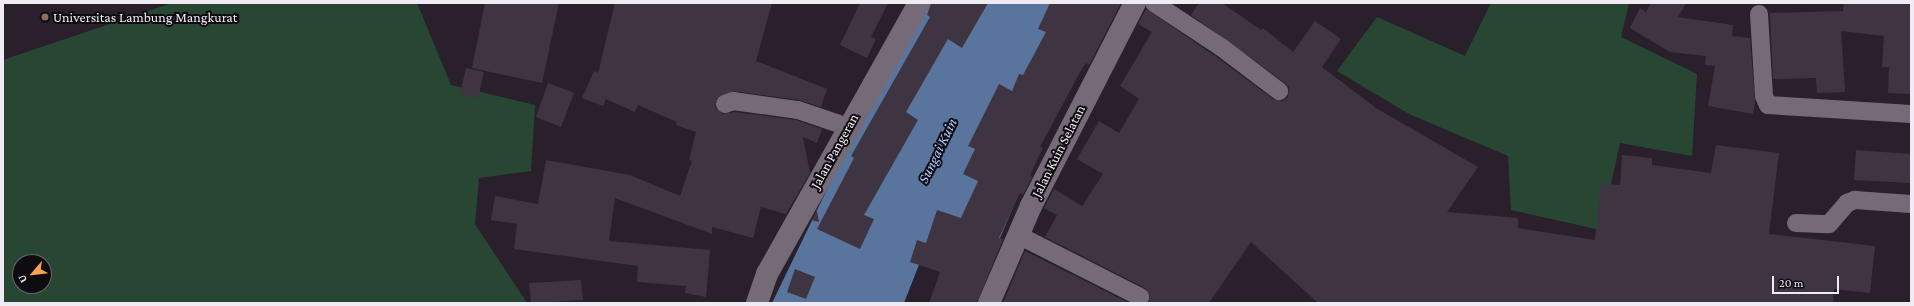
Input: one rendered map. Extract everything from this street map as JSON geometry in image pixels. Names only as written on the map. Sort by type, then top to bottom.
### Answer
[{"type":"street","name":"Jalan Pangeran","points":[[757,303],[767,274],[848,127],[919,3]]},
{"type":"street","name":"Jalan Kuin Selatan","points":[[989,303],[1018,235],[1135,3]]},
{"type":"street","points":[[1154,3],[1221,47],[1279,91]]},
{"type":"street","points":[[1759,14],[1764,96],[1768,105],[1911,114]]},
{"type":"street","points":[[724,104],[733,101],[798,110],[848,127]]},
{"type":"street","points":[[1796,223],[1829,224],[1847,203],[1855,200],[1911,204]]},
{"type":"street","points":[[1018,235],[1140,298]]},
{"type":"green space","points":[[172,3],[417,3],[451,85],[535,105],[531,171],[479,178],[475,224],[527,303],[3,303],[3,60]]},
{"type":"green space","points":[[1491,3],[1629,3],[1621,37],[1697,74],[1692,156],[1620,143],[1601,230],[1511,210],[1508,156],[1409,114],[1337,71],[1377,17],[1465,56]]},
{"type":"water","name":"Sungai Kuin","points":[[926,3],[1108,3],[1050,121],[994,252],[922,257],[904,303],[772,303],[865,111]]},
{"type":"building","points":[[485,3],[559,3],[542,83],[472,68]]},
{"type":"building","points":[[615,3],[772,3],[756,61],[827,89],[821,107],[799,100],[734,91],[717,98],[715,108],[723,114],[734,112],[796,120],[822,129],[817,143],[803,137],[810,173],[786,214],[761,207],[753,238],[712,227],[712,234],[615,198],[609,241],[710,250],[706,297],[685,293],[686,286],[637,282],[638,266],[514,249],[517,224],[491,220],[495,196],[538,204],[546,160],[630,175],[680,196],[692,161],[689,160],[696,132],[676,125],[677,122],[638,105],[635,112],[606,99],[603,106],[582,98],[594,71],[598,73]]},
{"type":"building","points":[[860,3],[888,3],[871,37],[876,39],[867,58],[840,45]]},
{"type":"building","points":[[931,3],[988,3],[962,48],[948,39],[906,112],[918,120],[864,215],[874,219],[860,249],[817,229],[854,158],[851,156],[930,17],[927,15]]},
{"type":"building","points":[[1050,3],[1121,3],[1089,65],[1086,63],[1080,72],[1040,147],[1043,148],[1030,175],[1032,177],[1023,195],[1020,193],[999,238],[1003,239],[977,303],[929,303],[940,272],[910,262],[917,240],[926,243],[937,210],[961,218],[978,181],[963,174],[975,149],[968,146],[999,84],[1012,91],[1019,74],[1023,75],[1046,32],[1038,29]]},
{"type":"building","points":[[1199,3],[1222,3],[1261,30],[1263,28],[1293,52],[1315,21],[1341,39],[1322,67],[1376,108],[1478,167],[1447,212],[1518,218],[1518,228],[1595,240],[1601,183],[1620,185],[1622,155],[1652,158],[1652,165],[1711,173],[1716,145],[1779,153],[1769,234],[1875,246],[1870,293],[1834,289],[1833,303],[1318,303],[1251,242],[1209,303],[1148,303],[1150,296],[1145,288],[1045,237],[1057,215],[1044,208],[1054,189],[1082,206],[1103,174],[1077,159],[1099,121],[1119,133],[1139,99],[1120,86],[1152,32],[1138,24],[1146,9],[1215,56],[1273,99],[1283,101],[1288,97],[1289,87],[1285,83],[1191,15]]},
{"type":"building","points":[[1651,3],[1686,3],[1678,17],[1733,25],[1732,36],[1750,38],[1755,102],[1753,114],[1708,106],[1715,66],[1705,65],[1706,56],[1670,52],[1630,28],[1640,8],[1646,12]]},
{"type":"building","points":[[1844,3],[1911,3],[1911,94],[1888,93],[1889,67],[1882,67],[1884,36],[1841,31],[1845,92],[1817,93],[1816,78],[1773,79],[1770,13],[1843,11]]},
{"type":"building","points":[[466,68],[484,72],[478,98],[460,94]]},
{"type":"building","points":[[548,83],[574,93],[561,127],[536,117]]},
{"type":"building","points":[[1856,150],[1911,154],[1911,183],[1854,180]]},
{"type":"building","points":[[817,211],[819,222],[811,220]]},
{"type":"building","points":[[1025,251],[1129,303],[1003,303]]},
{"type":"building","points":[[795,269],[815,277],[806,299],[787,292]]},
{"type":"building","points":[[581,280],[583,300],[531,303],[529,283]]},
{"type":"place","name":"Universitas Lambung Mangkurat","points":[[45,17]]}]
